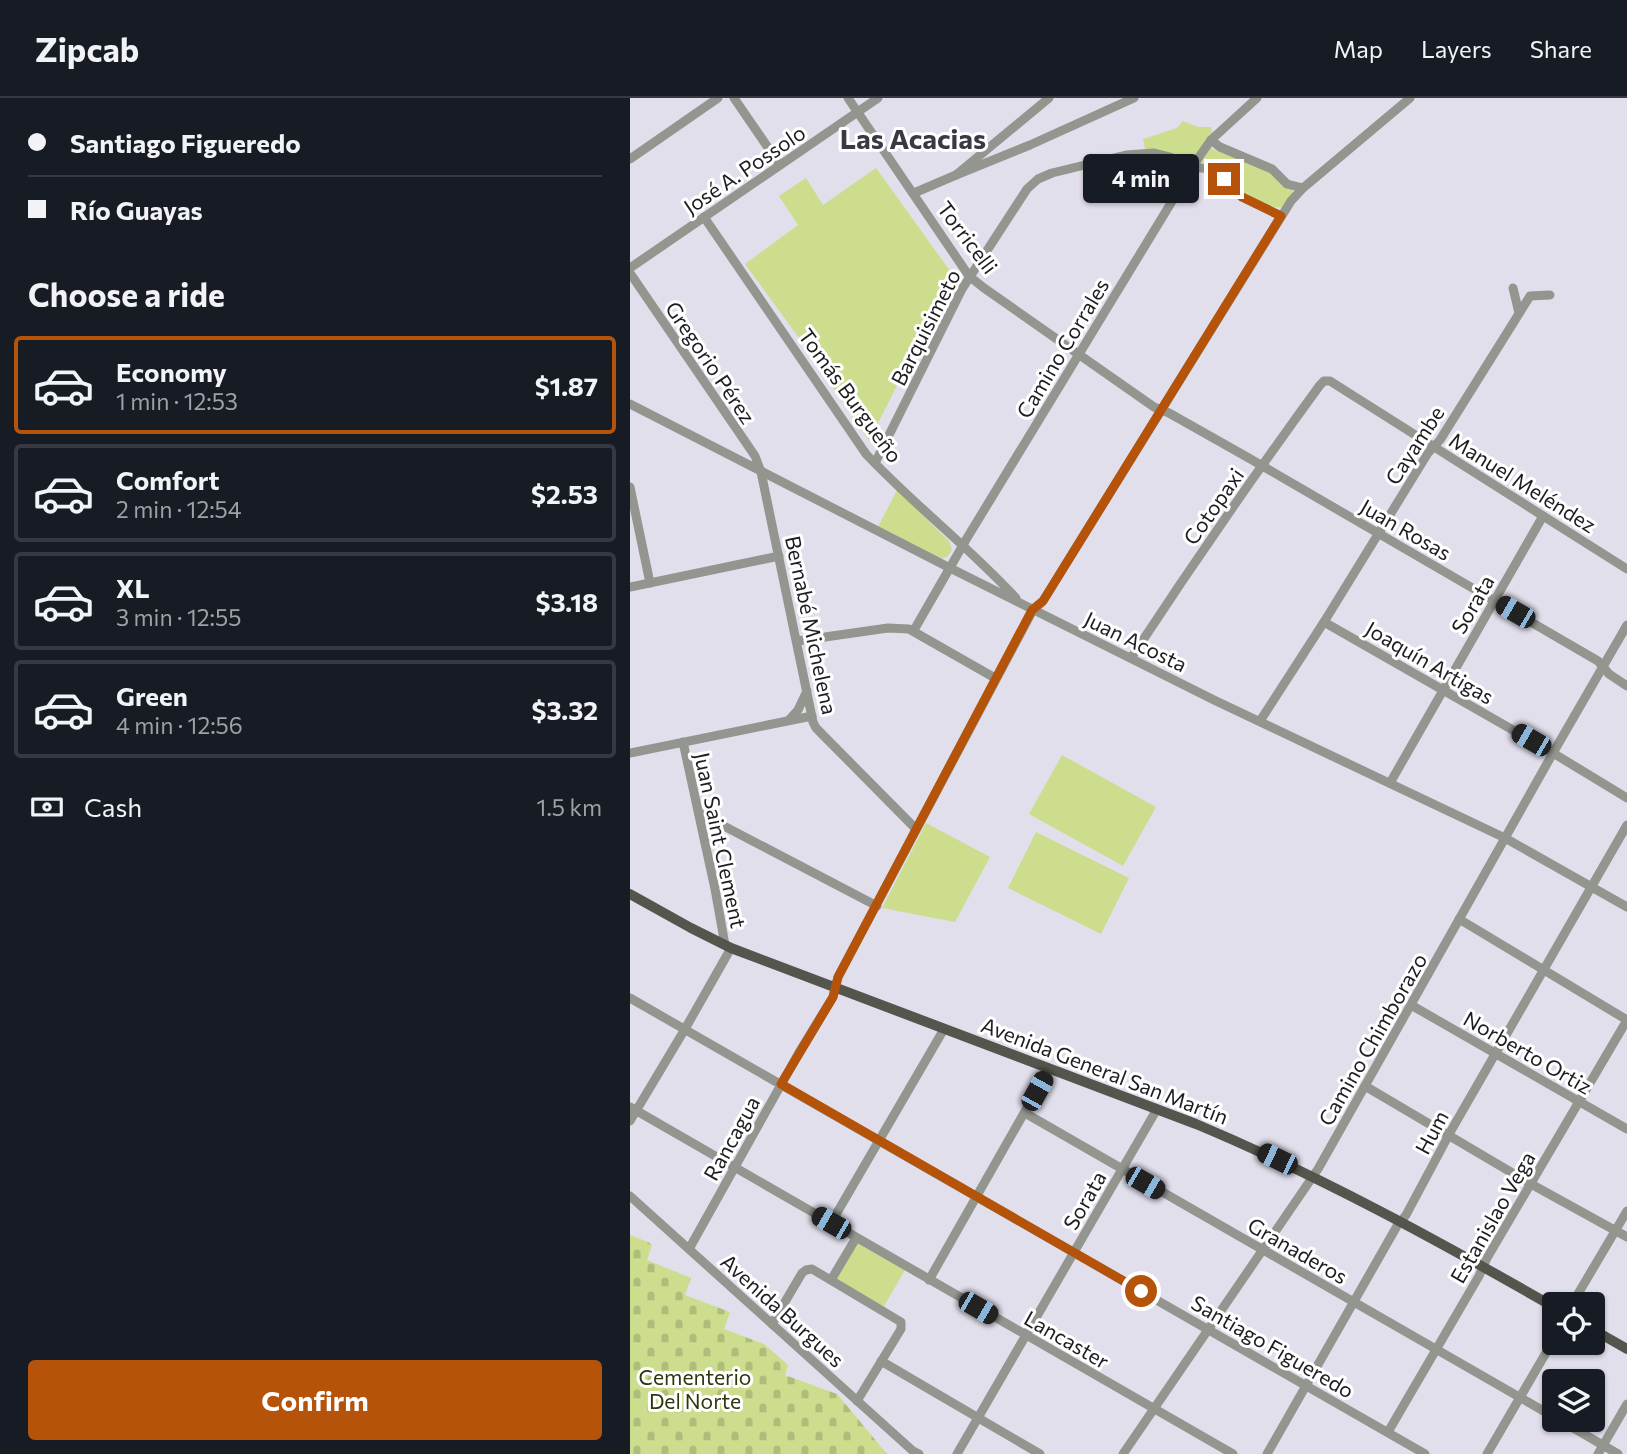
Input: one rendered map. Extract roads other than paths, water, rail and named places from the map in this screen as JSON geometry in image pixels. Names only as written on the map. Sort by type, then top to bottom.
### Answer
[{"type":"main road","name":"Avenida General San Martín","points":[[630,894],[728,946],[1259,1150],[1401,1221],[1542,1300]]},
{"type":"main road","points":[[1605,1336],[1627,1349]]},
{"type":"street","points":[[630,159],[718,98]]},
{"type":"street","points":[[733,98],[780,165]]},
{"type":"street","name":"Torricelli","points":[[849,98],[970,276],[1154,407],[1163,410]]},
{"type":"street","name":"José A. Possolo","points":[[630,271],[878,98]]},
{"type":"street","points":[[956,175],[1049,98]]},
{"type":"street","name":"Camino Corrales","points":[[914,631],[963,545],[1211,140],[1257,98]]},
{"type":"street","name":"Rancagua","points":[[689,1249],[833,997],[838,977],[1032,610],[1043,601],[1291,201],[1410,98]]},
{"type":"street","points":[[914,193],[1132,99]]},
{"type":"street","points":[[1211,140],[1220,147],[1272,169],[1287,184],[1303,188]]},
{"type":"street","points":[[993,143],[995,150],[1002,157]]},
{"type":"street","name":"Barquisimeto","points":[[875,463],[970,276],[1027,189],[1038,179],[1065,170],[1144,152],[1162,154],[1193,168]]},
{"type":"street","points":[[1193,168],[1210,170],[1224,179],[1242,197],[1281,216]]},
{"type":"street","name":"Tomás Burgueño","points":[[704,217],[866,454],[1021,603]]},
{"type":"street","name":"Gregorio Pérez","points":[[630,271],[755,457],[761,472]]},
{"type":"street","points":[[1513,288],[1519,313]]},
{"type":"street","name":"Cayambe","points":[[1260,721],[1530,296],[1550,295]]},
{"type":"street","name":"Manuel Meléndez","points":[[1330,381],[1627,569]]},
{"type":"street","name":"Cotopaxi","points":[[1131,657],[1320,385],[1330,381]]},
{"type":"street","name":"Juan Acosta","points":[[630,404],[1032,610],[1505,838],[1627,907]]},
{"type":"street","name":"Juan Rosas","points":[[1163,410],[1598,661],[1609,674],[1627,686]]},
{"type":"street","name":"Bernabé Michelena","points":[[761,472],[813,723],[916,829]]},
{"type":"street","points":[[630,487],[650,583]]},
{"type":"street","name":"Sorata","points":[[1390,783],[1543,516]]},
{"type":"street","points":[[630,587],[779,555]]},
{"type":"street","name":"Joaquín Artigas","points":[[1324,622],[1553,753],[1627,799]]},
{"type":"street","name":"Camino Chimborazo","points":[[1123,1454],[1312,1177],[1627,625]]},
{"type":"street","points":[[796,640],[904,628],[914,631],[995,678]]},
{"type":"street","points":[[788,721],[798,710],[807,691]]},
{"type":"street","points":[[630,753],[812,716]]},
{"type":"street","name":"Juan Saint Clement","points":[[683,742],[728,946]]},
{"type":"street","points":[[699,813],[877,906]]},
{"type":"street","name":"Hum","points":[[1267,1454],[1627,825]]},
{"type":"street","points":[[1459,919],[1627,1020]]},
{"type":"street","points":[[630,1121],[633,1109],[685,1029],[728,946]]},
{"type":"street","name":"Santiago Figueredo","points":[[630,998],[1425,1454]]},
{"type":"street","name":"Norberto Ortiz","points":[[1411,1005],[1627,1129]]},
{"type":"street","name":"Estanislao Vega","points":[[1388,1432],[1627,1020]]},
{"type":"street","points":[[831,1223],[944,1029]]},
{"type":"street","points":[[929,1280],[1049,1069]]},
{"type":"street","points":[[1365,1086],[1627,1237]]},
{"type":"street","name":"Lancaster","points":[[633,1109],[1233,1454]]},
{"type":"street","name":"Sorata","points":[[957,1454],[1157,1109]]},
{"type":"street","name":"Granaderos","points":[[1025,1114],[1542,1410]]},
{"type":"street","name":"Avenida Burgues","points":[[630,1196],[916,1453]]},
{"type":"street","points":[[1579,1292],[1627,1211]]},
{"type":"street","points":[[831,1280],[856,1238]]},
{"type":"street","points":[[772,1324],[802,1273],[808,1269],[899,1321],[902,1324],[901,1329],[857,1401]]},
{"type":"street","points":[[1487,1454],[1545,1355]]},
{"type":"street","points":[[881,1361],[1040,1454]]},
{"type":"street","points":[[1601,1450],[1627,1404]]},
{"type":"street","name":"Granaderos","points":[[1576,1432],[1601,1450],[1618,1454]]},
{"type":"district","name":"Las Acacias","points":[[913,138]]},
{"type":"park label","name":"Cementerio Del Norte","points":[[695,1388]]}]
